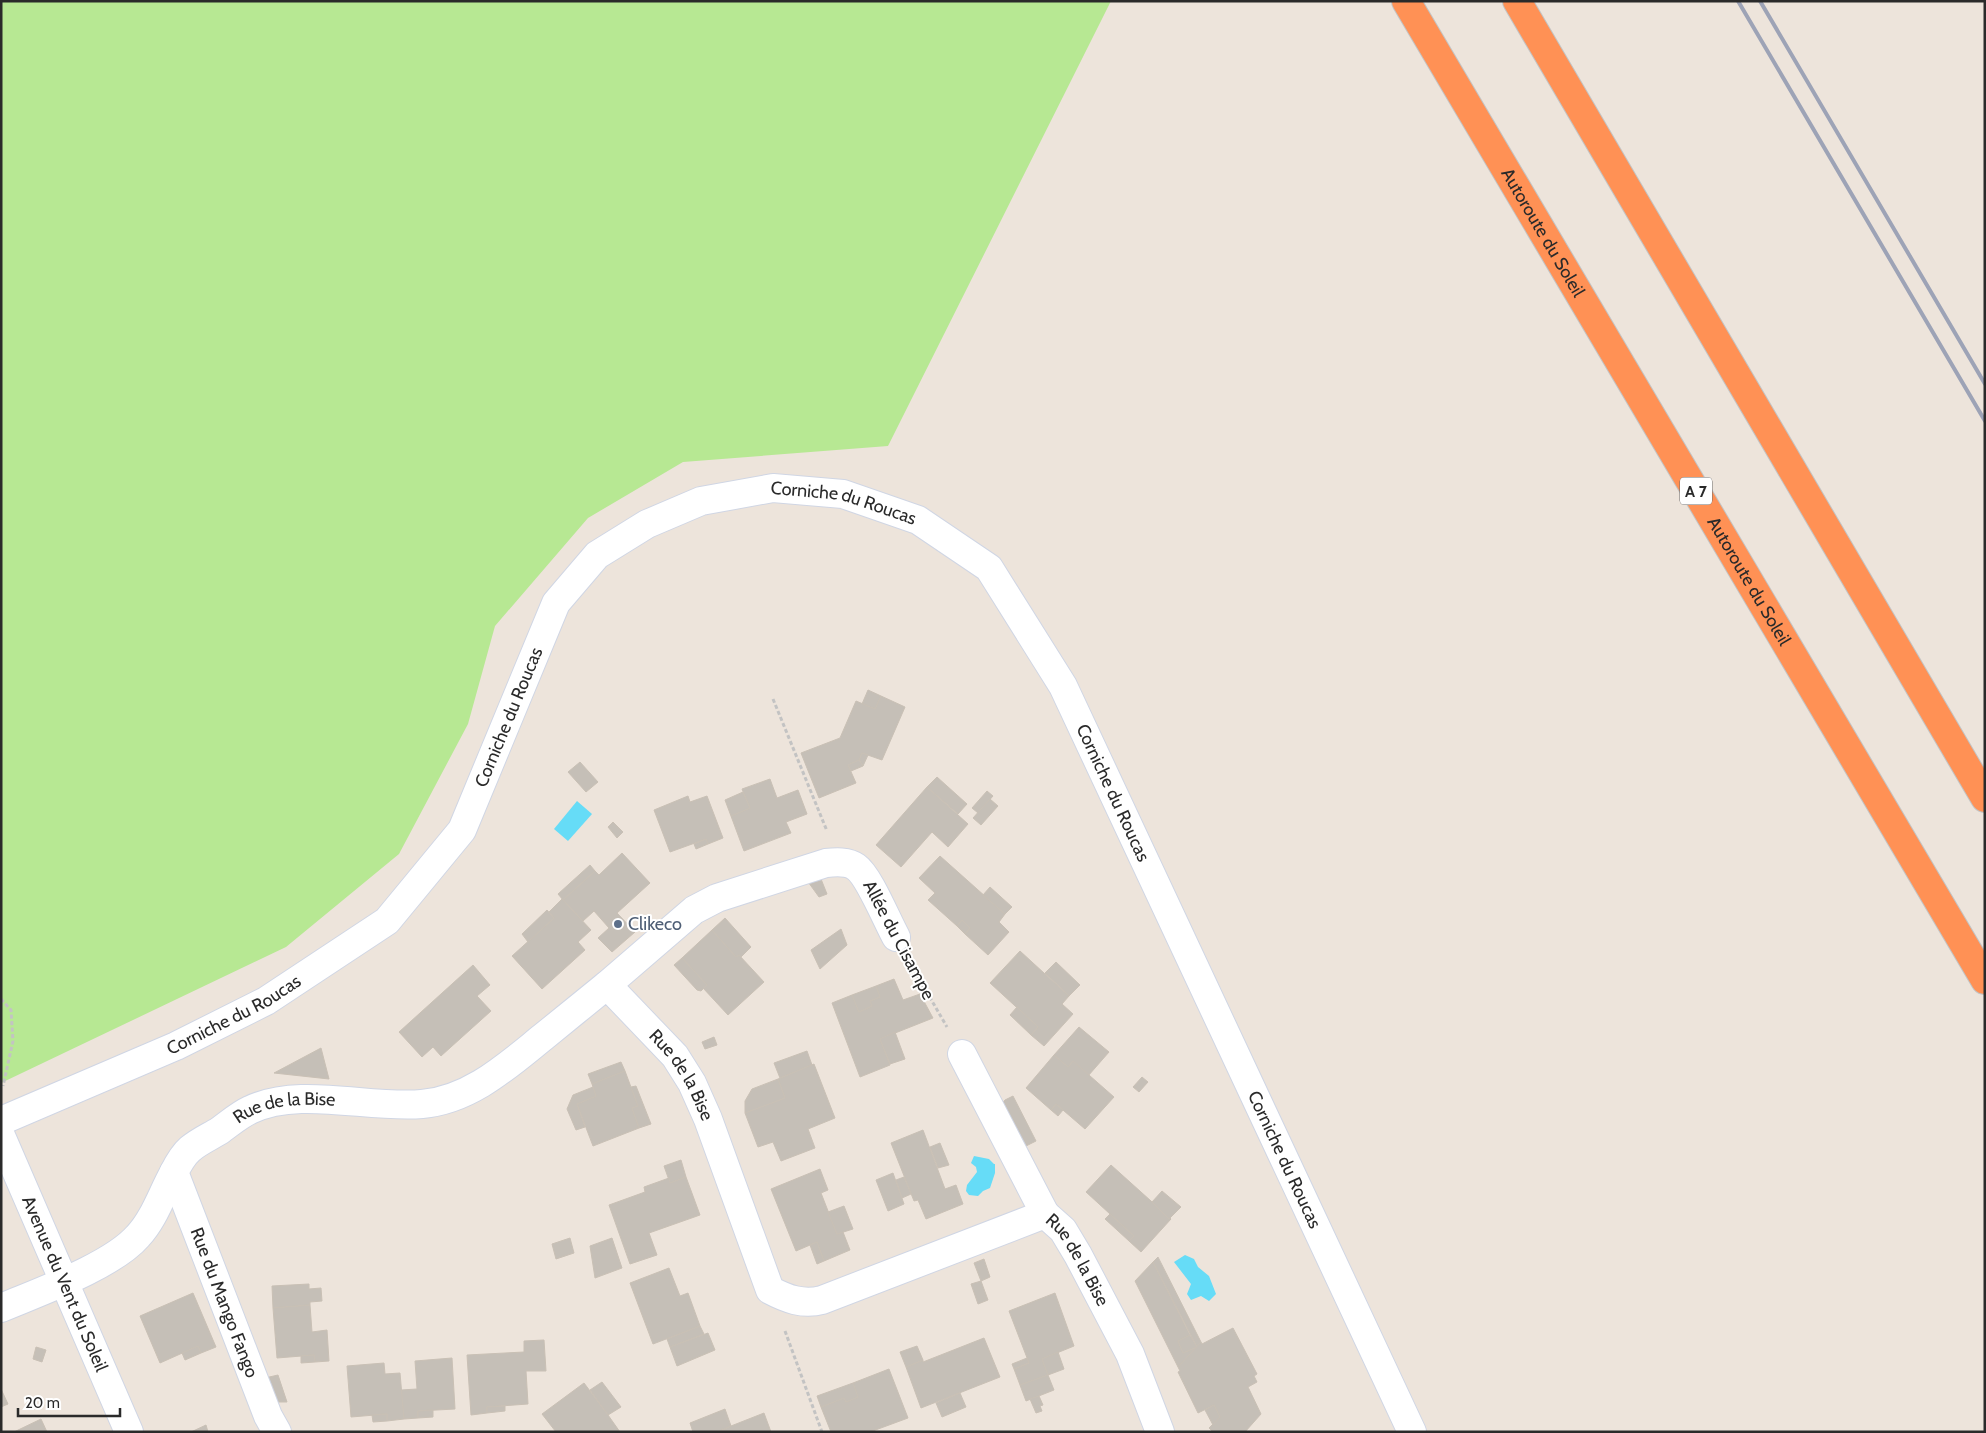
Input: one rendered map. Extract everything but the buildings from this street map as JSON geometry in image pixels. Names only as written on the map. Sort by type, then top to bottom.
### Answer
[{"type":"highway","name":"Autoroute du Soleil","points":[[1406,1],[1985,980]]},
{"type":"highway","points":[[1517,1],[1985,798]]},
{"type":"street","name":"Corniche du Roucas","points":[[1,1121],[176,1046],[266,1000],[387,921],[462,830],[556,603],[597,555],[647,524],[701,501],[773,488],[843,494],[918,520],[989,568],[1063,686],[1412,1432]]},
{"type":"street","name":"Allée du Cisampe","points":[[839,862],[855,866],[864,875],[896,937]]},
{"type":"street","points":[[607,985],[694,910],[717,898],[826,863],[839,862]]},
{"type":"street","name":"Rue de la Bise","points":[[1,1308],[105,1261],[137,1238],[146,1226],[174,1172],[189,1150],[250,1110],[276,1101],[297,1099],[401,1105],[424,1104],[452,1098],[475,1088],[502,1071],[607,985],[675,1056],[692,1083],[708,1120],[770,1290],[790,1300],[817,1302],[1045,1214],[1063,1230],[1078,1255],[1130,1354],[1160,1432]]},
{"type":"street","points":[[962,1054],[1045,1214]]},
{"type":"street","name":"Avenue du Vent du Soleil","points":[[1,1136],[129,1432]]},
{"type":"street","name":"Rue du Mango Fango","points":[[174,1172],[268,1416],[277,1432]]},
{"type":"path","points":[[773,699],[839,862]]},
{"type":"path","name":"Allée du Cisampe","points":[[896,937],[962,1054]]},
{"type":"path","points":[[1,999],[11,1010],[13,1041],[1,1091]]},
{"type":"path","points":[[770,1290],[822,1432]]},
{"type":"green space","points":[[1,1],[1111,1],[888,446],[683,462],[588,518],[495,626],[468,724],[399,854],[286,947],[1,1083]]},
{"type":"water","points":[[577,801],[592,814],[568,841],[554,829]]},
{"type":"water","points":[[974,1156],[989,1159],[995,1164],[995,1173],[990,1188],[978,1196],[969,1195],[966,1191],[967,1185],[977,1172],[976,1167],[971,1163]]},
{"type":"water","points":[[1185,1255],[1194,1259],[1198,1267],[1209,1276],[1216,1294],[1209,1301],[1201,1296],[1191,1300],[1187,1294],[1191,1284],[1174,1262]]},
{"type":"railway","points":[[1738,1],[1985,421]]},
{"type":"railway","points":[[1760,1],[1985,384]]},
{"type":"place","name":"Clikeco","points":[[618,924]]}]
